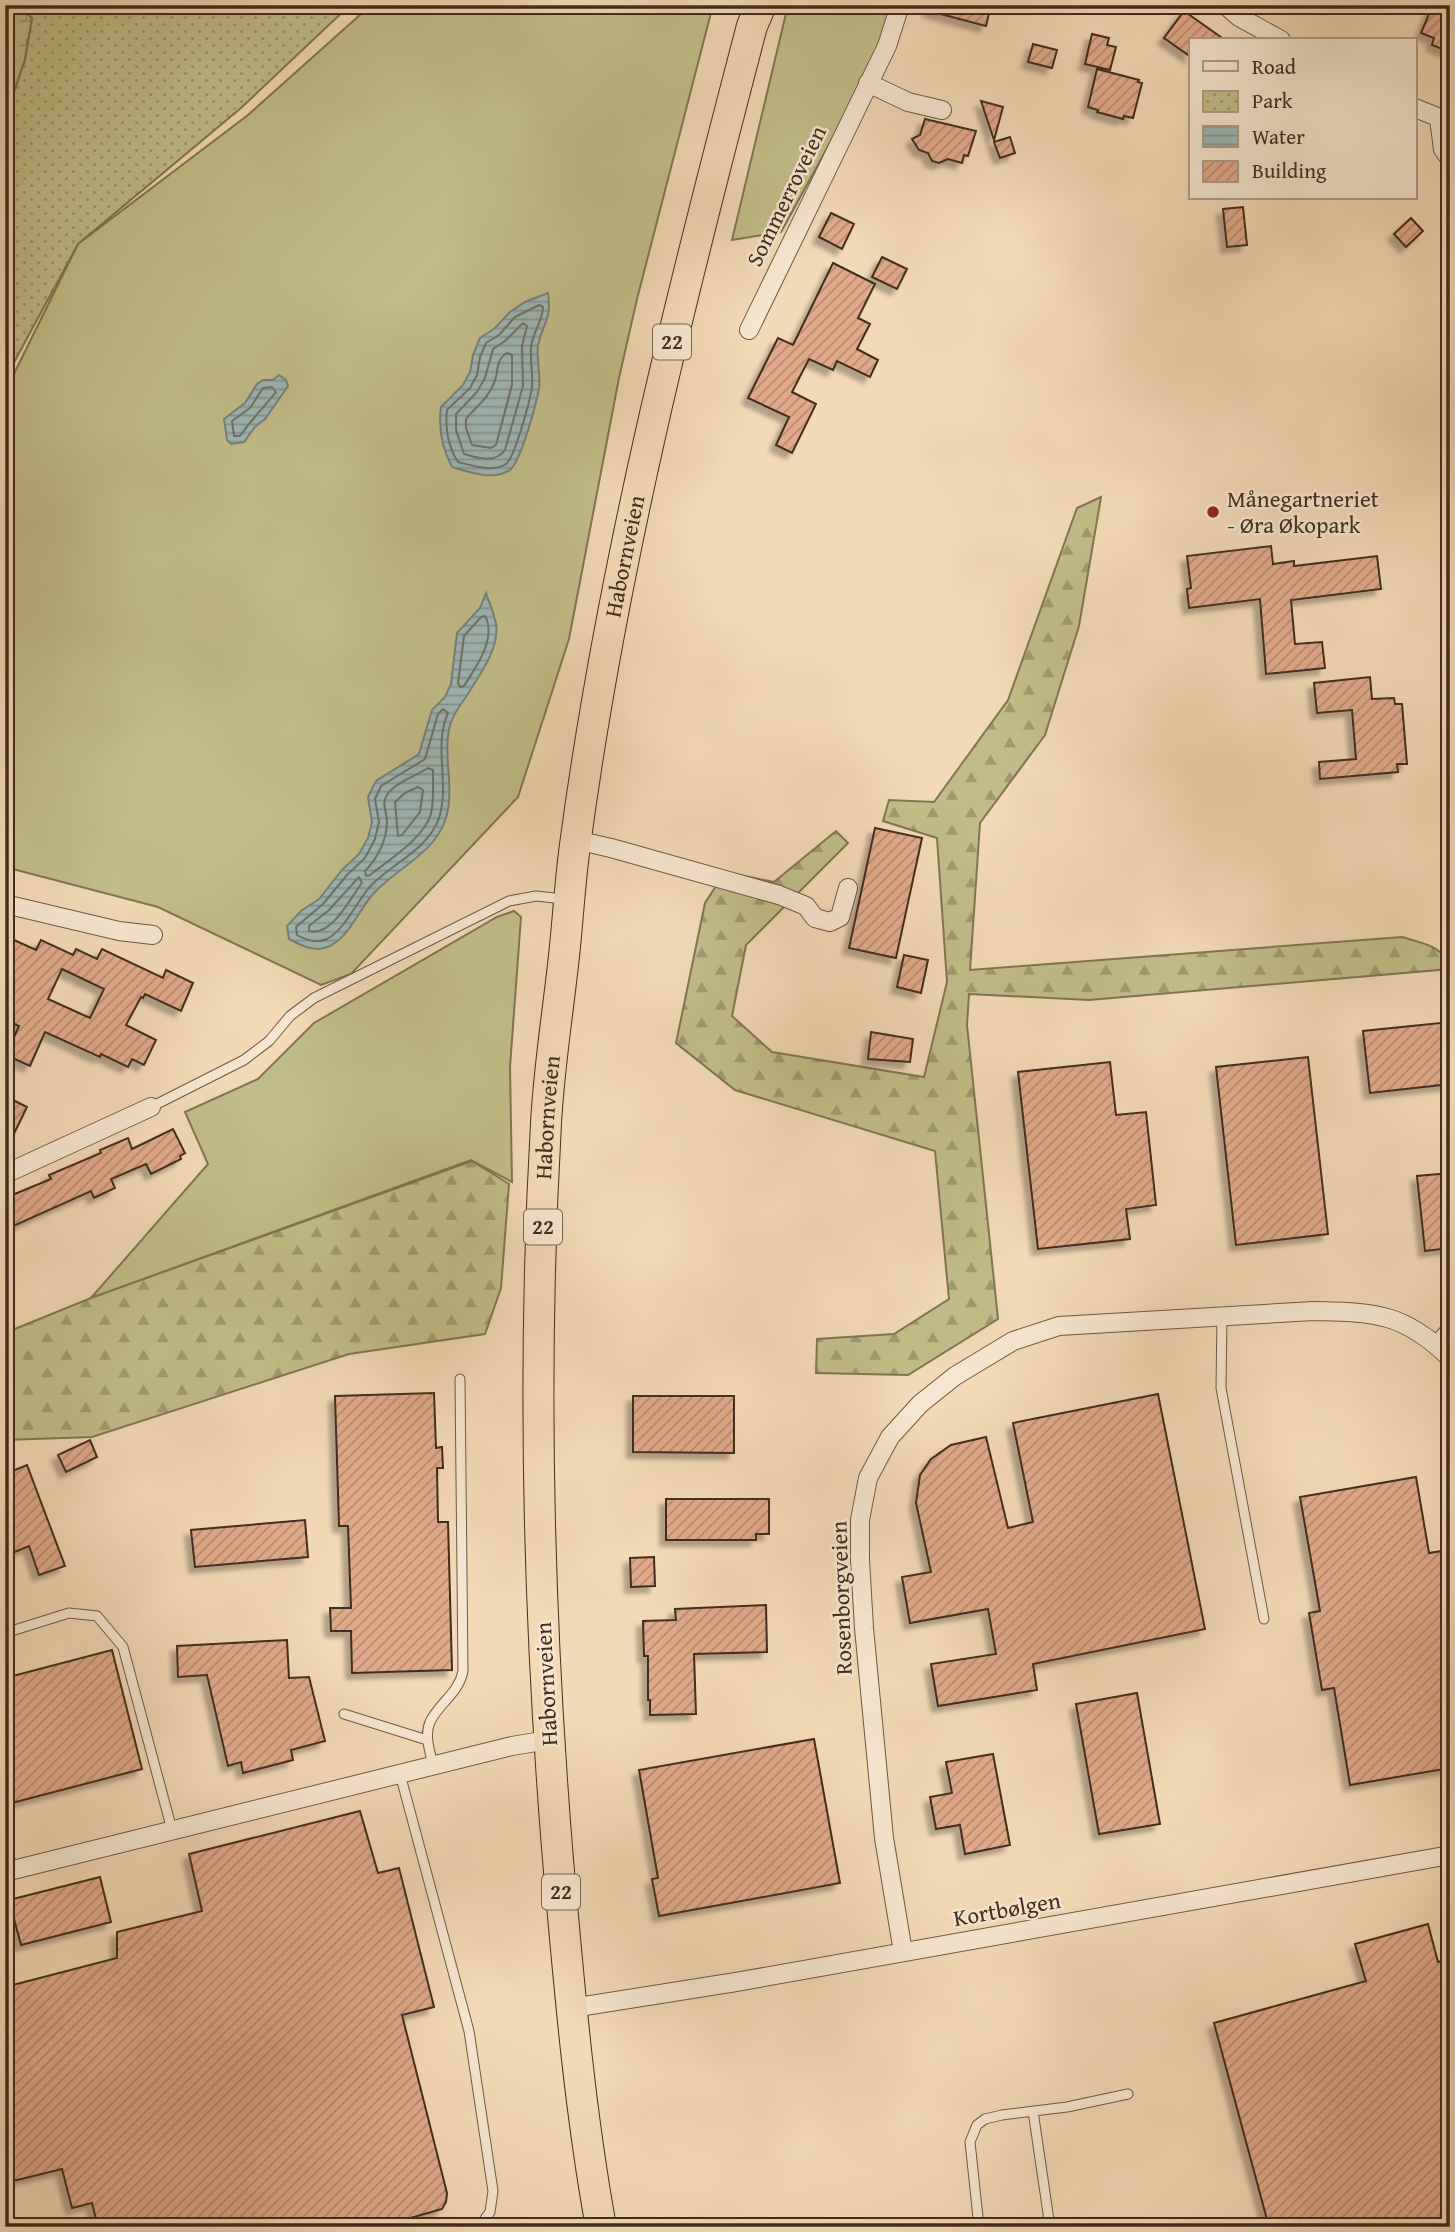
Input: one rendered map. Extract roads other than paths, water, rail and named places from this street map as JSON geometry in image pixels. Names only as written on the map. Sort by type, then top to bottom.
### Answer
[{"type":"highway","name":"Habornveien","points":[[601,2227],[590,2169],[572,2008],[548,1740],[540,1542],[540,1295],[546,1123],[576,840],[625,550],[671,347],[756,12]]},
{"type":"street","name":"Sommerroveien","points":[[749,330],[887,46],[900,5]]},
{"type":"street","points":[[1225,5],[1239,17],[1277,38]]},
{"type":"street","points":[[868,83],[908,102],[942,110]]},
{"type":"street","points":[[1416,108],[1444,121],[1443,149],[1450,159]]},
{"type":"street","points":[[576,840],[779,895],[806,906],[815,918],[830,922],[840,917],[848,888]]},
{"type":"street","points":[[5,904],[119,931],[153,935]]},
{"type":"street","points":[[5,1174],[151,1107]]},
{"type":"street","name":"Rosenborgveien","points":[[903,1952],[884,1838],[864,1628],[860,1520],[868,1478],[890,1437],[920,1404],[955,1376],[1013,1340],[1059,1326],[1222,1315],[1352,1311],[1379,1315],[1409,1325],[1450,1358]]},
{"type":"street","points":[[9,1871],[433,1765],[548,1740]]},
{"type":"street","name":"Kortbølgen","points":[[572,2008],[625,2001],[1450,1855]]},
{"type":"lane","points":[[151,1107],[244,1060],[269,1041],[290,1016],[314,998],[509,901],[536,896],[568,899]]},
{"type":"lane","points":[[1222,1315],[1220,1388],[1264,1619]]},
{"type":"lane","points":[[1433,1342],[1450,1324]]},
{"type":"lane","points":[[433,1765],[427,1740],[430,1721],[457,1688],[463,1671],[460,1379]]},
{"type":"lane","points":[[5,1633],[69,1613],[97,1616],[123,1647],[172,1830]]},
{"type":"lane","points":[[344,1714],[427,1740]]},
{"type":"lane","points":[[400,1774],[469,2031],[493,2191],[490,2212],[479,2227]]},
{"type":"lane","points":[[5,1842],[9,1871]]},
{"type":"lane","points":[[979,2227],[971,2143],[977,2125],[985,2119],[1128,2094]]},
{"type":"lane","points":[[1033,2111],[1050,2227]]},
{"type":"water","points":[[548,293],[548,315],[538,345],[539,389],[519,456],[510,470],[496,475],[473,473],[452,467],[442,438],[441,407],[463,385],[470,372],[480,338],[525,302]]},
{"type":"water","points":[[279,375],[286,380],[288,386],[265,419],[244,442],[231,444],[227,440],[224,419],[245,403],[257,384],[263,380],[273,380]]},
{"type":"water","points":[[486,593],[496,624],[495,643],[487,662],[450,725],[447,749],[448,809],[439,833],[423,852],[374,893],[337,942],[325,948],[314,949],[289,939],[287,926],[301,911],[319,899],[359,854],[368,838],[372,822],[368,797],[376,781],[419,754],[432,710],[445,697],[451,684],[457,633],[480,608]]},
{"type":"place","name":"Månegartneriet - Øra Økopark","points":[[1213,512]]}]
